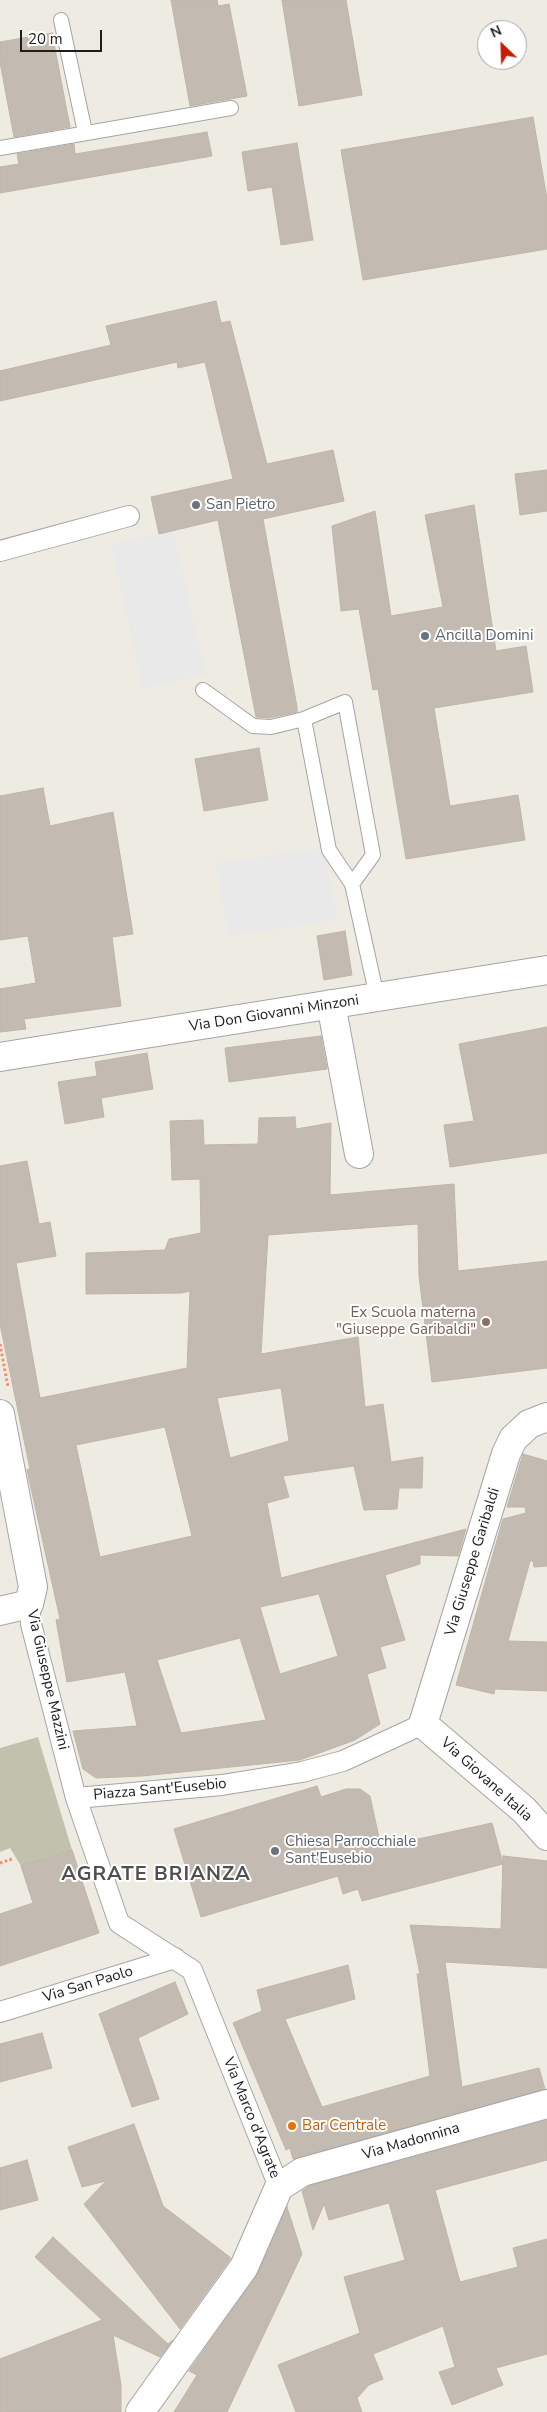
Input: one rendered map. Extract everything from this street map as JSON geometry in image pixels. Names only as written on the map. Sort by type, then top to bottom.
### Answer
[{"type":"street","points":[[0,551],[129,516]]},
{"type":"street","name":"Via Don Giovanni Minzoni","points":[[0,1057],[547,970]]},
{"type":"street","points":[[331,1004],[359,1154]]},
{"type":"street","name":"Via Giuseppe Mazzini","points":[[0,1414],[32,1580],[29,1604],[30,1624],[76,1798]]},
{"type":"street","name":"Via Giuseppe Garibaldi","points":[[423,1724],[506,1454],[513,1439],[528,1424],[547,1417]]},
{"type":"street","points":[[0,1612],[29,1604]]},
{"type":"street","name":"Piazza Sant'Eusebio","points":[[192,1970],[119,1923],[76,1798],[222,1785],[302,1772],[343,1761],[423,1724]]},
{"type":"street","name":"Via Giovane Italia","points":[[423,1724],[524,1810],[547,1836]]},
{"type":"street","name":"Via San Paolo","points":[[0,2012],[175,1958]]},
{"type":"street","name":"Via Marco d'Agrate","points":[[140,2412],[244,2268],[279,2187],[192,1970]]},
{"type":"street","name":"Via Madonnina","points":[[279,2187],[302,2172],[547,2104]]},
{"type":"lane","points":[[61,20],[85,132]]},
{"type":"lane","points":[[0,148],[231,108]]},
{"type":"lane","points":[[203,690],[253,726],[271,727],[304,719],[345,702],[373,855],[352,884]]},
{"type":"lane","points":[[304,719],[329,850],[352,884],[376,997]]},
{"type":"path","points":[[0,1863],[12,1859]]},
{"type":"shaded area","points":[[173,530],[206,675],[143,689],[111,544]]},
{"type":"shaded area","points":[[323,848],[338,919],[228,937],[216,863]]},
{"type":"shaded area","points":[[38,1737],[72,1850],[21,1866],[10,1848],[0,1852],[0,1748]]},
{"type":"building","points":[[171,0],[217,0],[218,6],[229,4],[247,96],[190,106]]},
{"type":"building","points":[[282,0],[346,0],[362,95],[299,106]]},
{"type":"building","points":[[52,33],[70,127],[14,137],[0,62],[0,42]]},
{"type":"building","points":[[533,117],[547,199],[547,249],[363,280],[341,150]]},
{"type":"building","points":[[207,132],[212,156],[0,193],[0,167],[19,164],[17,154],[74,144],[75,154]]},
{"type":"building","points":[[297,143],[313,240],[281,245],[272,187],[248,191],[242,152]]},
{"type":"building","points":[[216,301],[221,323],[230,321],[267,464],[333,450],[344,501],[263,519],[297,707],[297,712],[269,718],[256,717],[218,520],[159,534],[151,497],[233,479],[205,362],[178,368],[177,362],[0,401],[0,371],[111,345],[106,326]]},
{"type":"building","points":[[547,470],[547,511],[520,515],[515,474]]},
{"type":"building","points":[[474,505],[496,651],[526,646],[533,692],[434,708],[450,806],[518,795],[525,840],[406,859],[378,689],[373,690],[359,609],[341,611],[332,526],[375,511],[391,616],[443,607],[425,515]]},
{"type":"building","points":[[259,748],[268,800],[204,811],[195,759]]},
{"type":"building","points":[[43,788],[50,826],[113,812],[133,934],[112,937],[121,1006],[24,1019],[26,1029],[0,1032],[0,989],[36,983],[28,936],[0,940],[0,796]]},
{"type":"building","points":[[345,931],[352,975],[324,980],[317,936]]},
{"type":"building","points":[[547,1027],[547,1153],[450,1167],[444,1125],[474,1121],[459,1044]]},
{"type":"building","points":[[321,1036],[327,1069],[229,1082],[225,1048]]},
{"type":"building","points":[[147,1053],[153,1089],[101,1098],[104,1117],[65,1124],[58,1082],[97,1076],[95,1062]]},
{"type":"building","points":[[295,1117],[296,1129],[331,1123],[330,1195],[454,1184],[458,1271],[547,1261],[547,1368],[432,1382],[419,1276],[418,1224],[268,1235],[261,1354],[358,1337],[365,1407],[383,1404],[391,1462],[423,1457],[422,1488],[399,1488],[397,1509],[364,1510],[354,1466],[283,1476],[289,1497],[267,1503],[281,1578],[466,1529],[458,1556],[420,1555],[420,1564],[385,1575],[405,1640],[380,1647],[386,1668],[367,1674],[380,1724],[355,1740],[300,1760],[142,1776],[96,1778],[83,1769],[73,1731],[137,1726],[125,1672],[67,1682],[56,1620],[60,1619],[27,1470],[30,1469],[0,1324],[0,1166],[27,1161],[39,1224],[50,1222],[56,1256],[16,1263],[40,1398],[187,1368],[190,1291],[182,1293],[86,1294],[86,1253],[165,1250],[169,1239],[201,1233],[200,1179],[172,1180],[170,1121],[203,1120],[204,1145],[258,1144],[259,1118]],"holes":[[[281,1388],[289,1441],[230,1458],[217,1398]],[[165,1427],[192,1536],[100,1557],[76,1445]],[[319,1594],[338,1656],[280,1674],[260,1607]],[[240,1638],[266,1720],[181,1733],[157,1660]]]},
{"type":"building","points":[[523,1454],[547,1461],[547,1566],[534,1567],[533,1561],[530,1561],[508,1641],[547,1642],[547,1691],[495,1689],[494,1694],[456,1685],[503,1519],[526,1513],[525,1507],[507,1507]]},
{"type":"building","name":"Chiesa Parrocchiale Sant'Eusebio","points":[[317,1786],[321,1797],[346,1789],[360,1789],[370,1796],[381,1847],[492,1823],[503,1864],[362,1901],[358,1889],[343,1894],[338,1876],[201,1917],[174,1829]]},
{"type":"building","points":[[72,1850],[99,1933],[0,1966],[0,1914],[33,1903],[21,1866]]},
{"type":"building","points":[[503,1856],[547,1861],[547,1968],[445,1962],[462,2087],[539,2068],[545,2089],[293,2159],[290,2148],[286,2150],[233,2023],[262,2011],[257,1990],[348,1965],[355,1999],[285,2019],[322,2107],[430,2076],[417,1974],[420,1974],[410,1925],[501,1929]]},
{"type":"building","points":[[175,1982],[188,2014],[138,2038],[159,2099],[132,2107],[99,2014]]},
{"type":"building","points":[[42,2033],[52,2068],[0,2082],[0,2044]]},
{"type":"building","points":[[547,2120],[547,2160],[435,2190],[460,2282],[518,2267],[513,2248],[547,2239],[547,2354],[496,2368],[503,2385],[452,2405],[439,2372],[455,2367],[443,2326],[373,2354],[383,2379],[369,2385],[357,2398],[362,2412],[296,2412],[278,2365],[360,2333],[344,2277],[405,2260],[389,2203],[329,2220],[324,2204],[313,2230],[302,2191],[309,2186]]},
{"type":"building","points":[[134,2124],[163,2206],[231,2258],[180,2329],[84,2204],[106,2181],[82,2187],[68,2147]]},
{"type":"building","points":[[27,2160],[38,2200],[0,2210],[0,2168]]},
{"type":"building","points":[[287,2207],[302,2254],[227,2412],[174,2412],[197,2375],[189,2371],[258,2273]]},
{"type":"building","points":[[53,2237],[168,2344],[173,2340],[160,2357],[113,2335],[121,2385],[121,2412],[0,2412],[0,2359],[102,2320],[35,2257]]},
{"type":"place","name":"San Pietro","points":[[196,505]]},
{"type":"place","name":"Ancilla Domini","points":[[425,636]]},
{"type":"place","name":"Ex Scuola materna \"Giuseppe Garibaldi\"","points":[[486,1322]]},
{"type":"place","name":"Chiesa Parrocchiale Sant'Eusebio","points":[[275,1851]]},
{"type":"place","name":"Bar Centrale","points":[[292,2126]]},
{"type":"district","name":"AGRATE BRIANZA","points":[[156,1875]]}]
